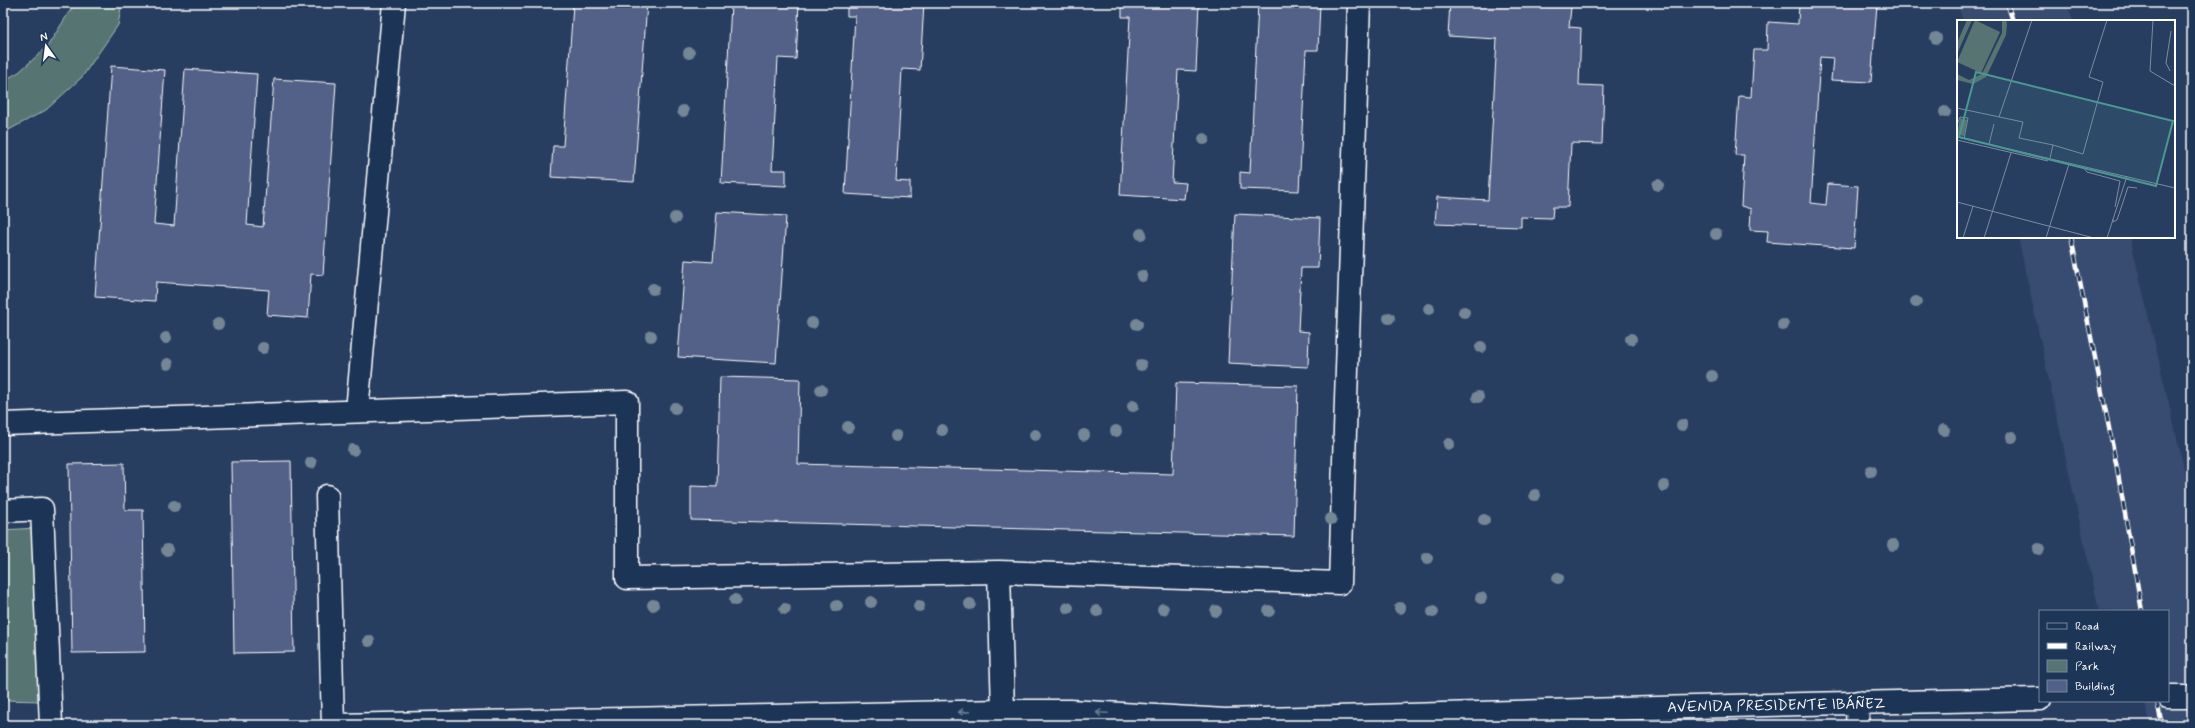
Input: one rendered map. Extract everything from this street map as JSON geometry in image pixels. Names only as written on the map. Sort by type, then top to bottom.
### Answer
[{"type":"main road","points":[[357,411],[394,3]]},
{"type":"main road","points":[[3,424],[627,402],[627,578],[999,572],[1340,583],[1359,3]]},
{"type":"main road","points":[[327,496],[335,725]]},
{"type":"main road","points":[[3,511],[42,509],[50,725]]},
{"type":"main road","points":[[999,572],[1003,711]]},
{"type":"main road","points":[[2169,697],[2192,697]]},
{"type":"main road","name":"AVENIDA PRESIDENTE IBÁÑEZ","points":[[1189,725],[1225,722],[1377,720],[1858,702],[2039,699]]},
{"type":"main road","points":[[1857,725],[1858,702]]},
{"type":"main road","name":"AVENIDA PRESIDENTE IBÁÑEZ","points":[[335,725],[574,722],[1003,711],[1070,711],[1225,722]]},
{"type":"shaded area","points":[[1957,3],[2067,3],[2073,20],[1963,20]]},
{"type":"shaded area","points":[[2018,238],[2130,238],[2192,503],[2192,725],[2149,725],[2145,702],[2169,702],[2169,610],[2099,610]]},
{"type":"green space","points":[[75,3],[122,3],[118,25],[82,77],[46,110],[3,133],[3,81],[19,72],[47,47]]},
{"type":"green space","points":[[36,528],[42,701],[3,700],[3,530]]},
{"type":"building","points":[[560,3],[647,3],[634,182],[551,177],[553,146],[563,146],[573,5]]},
{"type":"building","points":[[722,3],[799,3],[796,59],[778,58],[772,170],[786,170],[786,186],[721,183],[731,5],[722,5]]},
{"type":"building","points":[[847,3],[924,3],[920,70],[902,69],[896,181],[910,182],[910,198],[845,194],[855,16],[847,16]]},
{"type":"building","points":[[1122,3],[1199,3],[1196,71],[1178,70],[1172,182],[1186,183],[1184,199],[1120,195],[1130,17],[1122,17]]},
{"type":"building","points":[[1258,3],[1320,3],[1318,50],[1306,50],[1299,191],[1240,189],[1240,172],[1250,173]]},
{"type":"building","points":[[1450,3],[1548,3],[1548,7],[1571,7],[1569,27],[1581,28],[1579,85],[1604,86],[1602,144],[1571,143],[1568,207],[1553,207],[1552,218],[1521,217],[1521,227],[1435,224],[1437,197],[1488,200],[1497,39],[1448,36]]},
{"type":"building","points":[[1799,3],[1877,4],[1871,82],[1831,80],[1833,58],[1820,57],[1811,203],[1826,205],[1828,184],[1858,186],[1854,248],[1767,242],[1768,231],[1750,230],[1751,209],[1741,206],[1744,155],[1735,155],[1739,96],[1751,97],[1754,50],[1767,50],[1768,22],[1798,24]]},
{"type":"building","points":[[111,66],[165,70],[154,224],[174,226],[185,69],[257,74],[247,225],[263,227],[274,79],[336,83],[323,275],[311,274],[308,318],[267,315],[269,290],[156,282],[155,301],[95,297]]},
{"type":"building","points":[[717,212],[786,216],[776,363],[678,357],[685,260],[713,262]]},
{"type":"building","points":[[1235,214],[1320,218],[1318,268],[1301,268],[1298,331],[1309,332],[1308,367],[1228,363]]},
{"type":"building","points":[[720,377],[800,379],[798,464],[1173,474],[1176,383],[1298,386],[1294,536],[691,520],[691,486],[717,487]]},
{"type":"building","points":[[291,461],[294,652],[234,653],[231,462]]},
{"type":"building","points":[[124,463],[125,510],[143,510],[145,652],[72,653],[69,464]]},
{"type":"railway","points":[[2007,3],[2013,20]]},
{"type":"railway","points":[[2071,238],[2117,468],[2142,610]]},
{"type":"railway","points":[[2157,702],[2162,725]]}]
